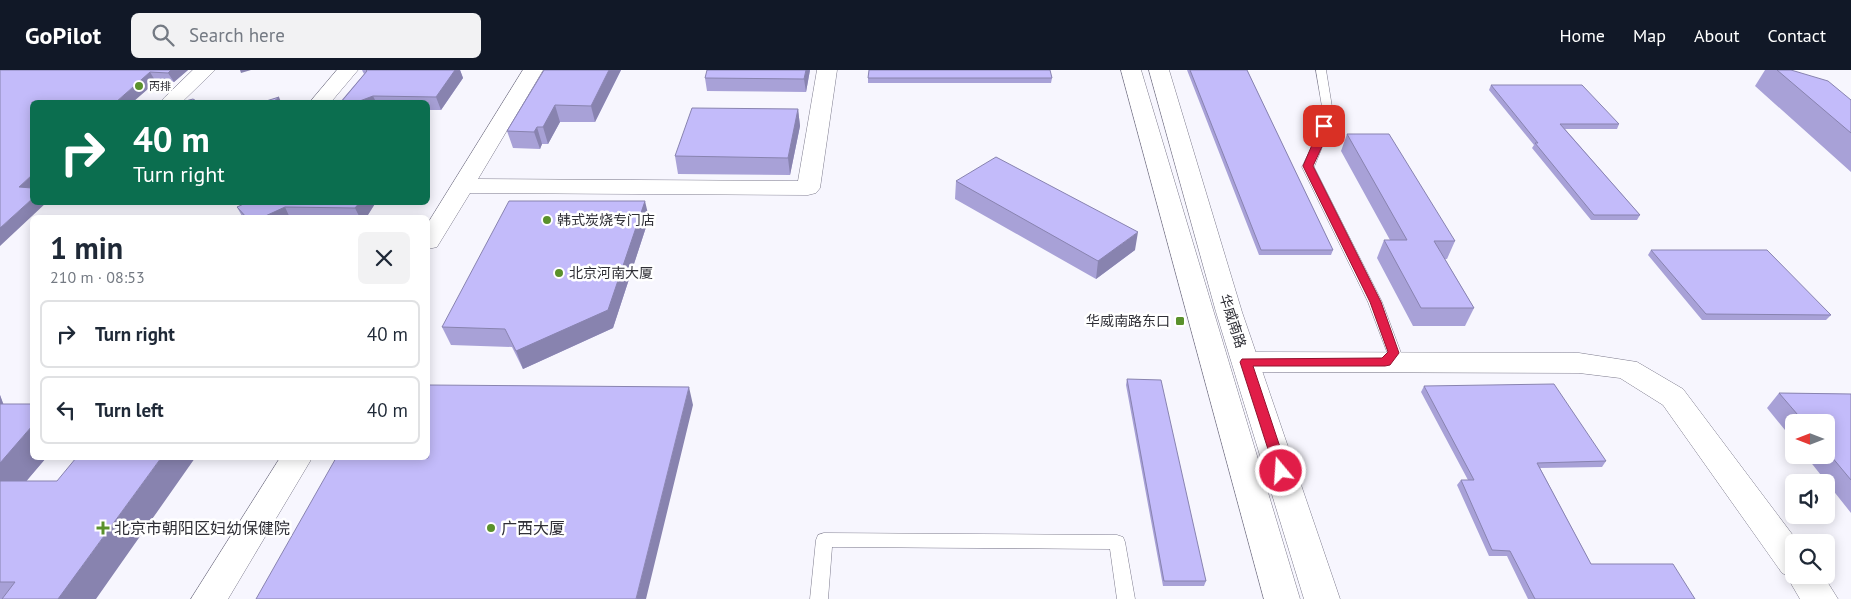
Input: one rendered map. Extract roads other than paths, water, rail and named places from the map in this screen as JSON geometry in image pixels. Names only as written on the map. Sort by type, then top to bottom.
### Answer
[{"type":"street","points":[[173,100],[205,70]]},
{"type":"street","points":[[322,100],[348,70]]},
{"type":"street","points":[[430,239],[533,70]]},
{"type":"street","points":[[462,186],[808,188],[827,70]]},
{"type":"street","name":"华威南路","points":[[1131,70],[1282,599]]},
{"type":"street","name":"华威南路","points":[[1159,70],[1226,303],[1322,599]]},
{"type":"street","points":[[1246,362],[1579,363],[1627,369],[1673,397],[1785,551]]},
{"type":"street","points":[[209,599],[295,460]]},
{"type":"street","points":[[1809,584],[1820,599]]},
{"type":"lane","points":[[1321,70],[1328,113],[1320,140],[1308,166],[1376,302],[1394,353],[1385,362]]},
{"type":"lane","points":[[819,599],[824,540],[1117,542],[1126,599]]},
{"type":"place","name":"丙排","points":[[139,86]]},
{"type":"place","name":"韩式炭烧专门店","points":[[547,220]]},
{"type":"place","name":"北京河南大厦","points":[[559,273]]},
{"type":"place","name":"华威南路东口","points":[[1180,321]]},
{"type":"place","name":"北京市朝阳区妇幼保健院","points":[[103,528]]},
{"type":"place","name":"广西大厦","points":[[491,528]]}]
